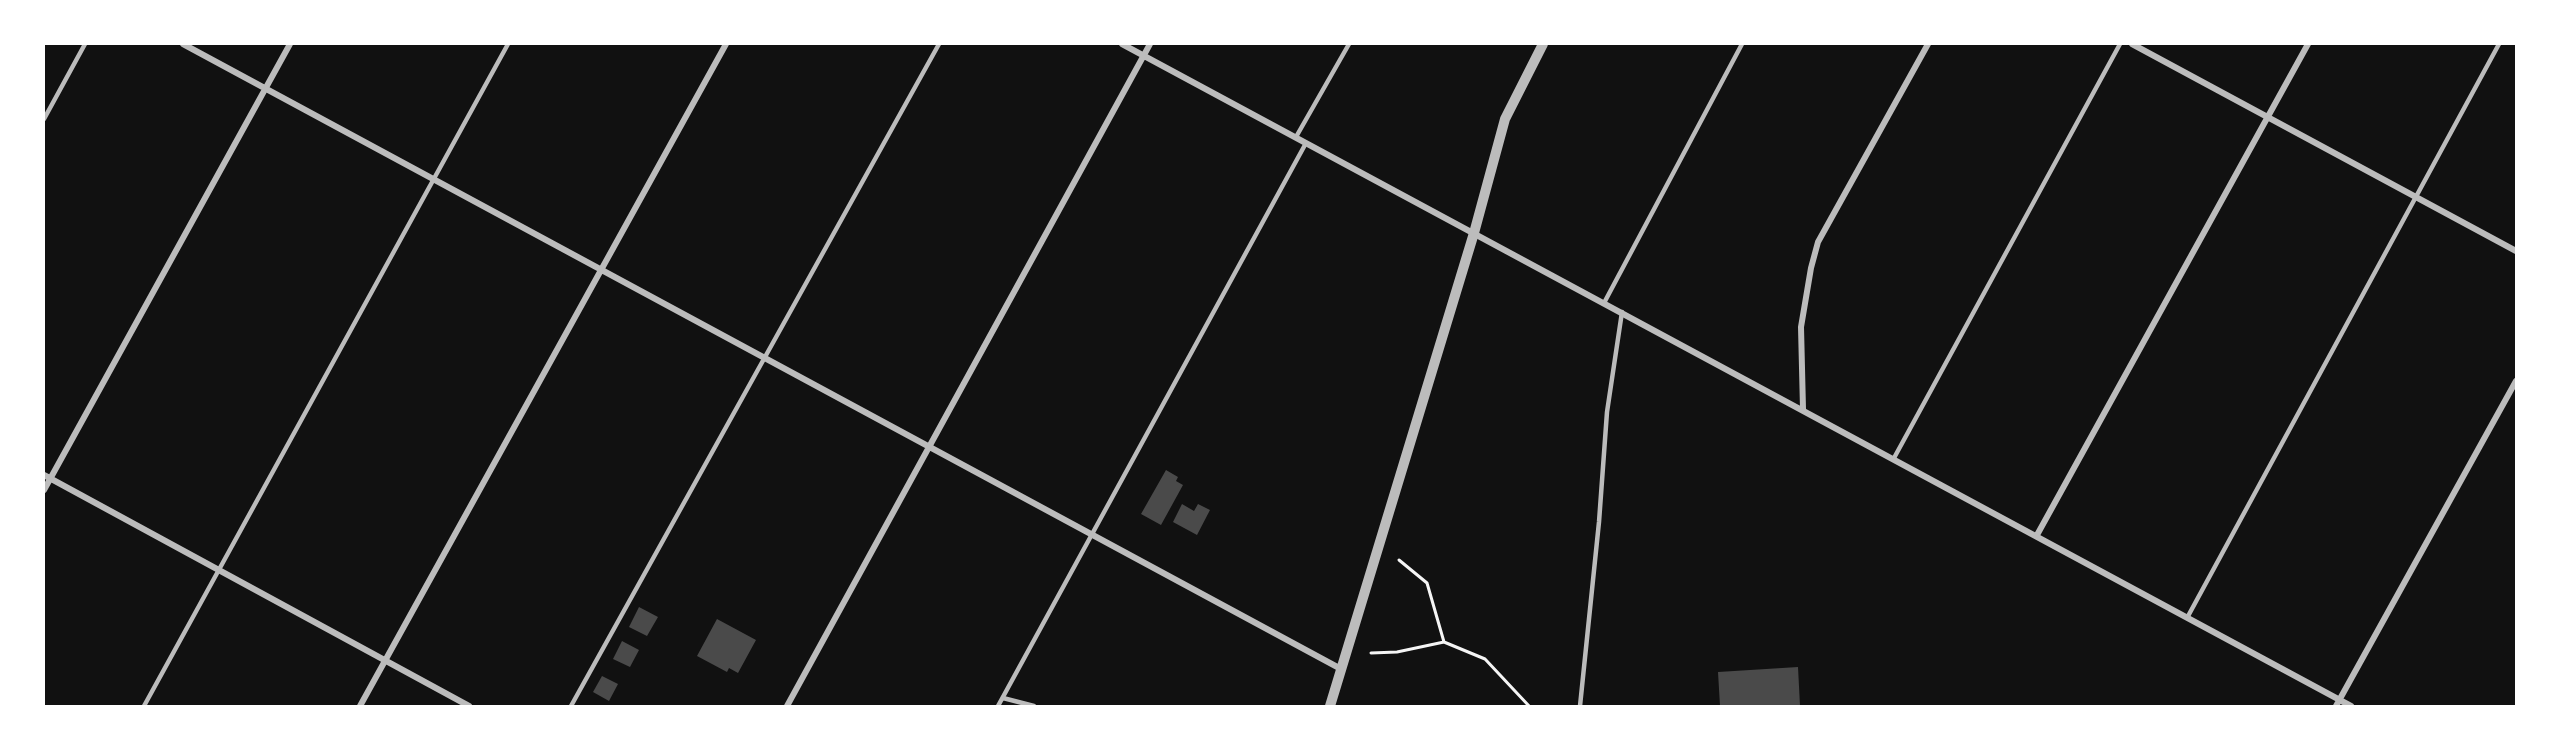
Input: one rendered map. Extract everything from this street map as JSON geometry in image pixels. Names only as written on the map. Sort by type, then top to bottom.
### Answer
[{"type":"street","points":[[183,44],[1341,669]]},
{"type":"street","points":[[44,490],[47,477],[290,44]]},
{"type":"street","points":[[360,706],[726,44]]},
{"type":"street","points":[[1122,44],[2037,535],[2338,703],[2351,706]]},
{"type":"street","points":[[787,706],[1150,44]]},
{"type":"street","points":[[1330,706],[1474,233],[1505,119],[1543,44]]},
{"type":"street","points":[[1803,409],[1801,327],[1818,242],[1928,44]]},
{"type":"street","points":[[2132,44],[2517,251]]},
{"type":"street","points":[[2037,535],[2308,44]]},
{"type":"street","points":[[2338,703],[2517,381]]},
{"type":"street","points":[[47,477],[218,572],[469,706]]},
{"type":"lane","points":[[44,119],[85,44]]},
{"type":"lane","points":[[144,706],[508,44]]},
{"type":"lane","points":[[571,706],[939,44]]},
{"type":"lane","points":[[1296,137],[1349,44]]},
{"type":"lane","points":[[1604,303],[1742,44]]},
{"type":"lane","points":[[1894,458],[2120,44]]},
{"type":"lane","points":[[2187,618],[2499,44]]},
{"type":"lane","points":[[998,706],[1306,143]]},
{"type":"lane","points":[[1580,706],[1599,522],[1607,412],[1622,312]]},
{"type":"lane","points":[[1003,698],[1034,706]]},
{"type":"path","points":[[1400,561],[1427,583],[1444,642]]},
{"type":"path","points":[[1371,652],[1397,652],[1444,642],[1485,659],[1529,706]]},
{"type":"building","points":[[1166,470],[1178,477],[1176,481],[1183,485],[1161,525],[1141,514]]},
{"type":"building","points":[[1182,504],[1194,511],[1198,504],[1210,510],[1197,535],[1173,522]]},
{"type":"building","points":[[639,607],[658,617],[647,636],[629,627]]},
{"type":"building","points":[[717,619],[756,640],[738,673],[729,668],[727,672],[697,656]]},
{"type":"building","points":[[622,641],[639,650],[630,667],[613,659]]},
{"type":"building","points":[[1798,667],[1800,706],[1720,706],[1718,672]]},
{"type":"building","points":[[602,676],[618,684],[609,701],[593,692]]}]
